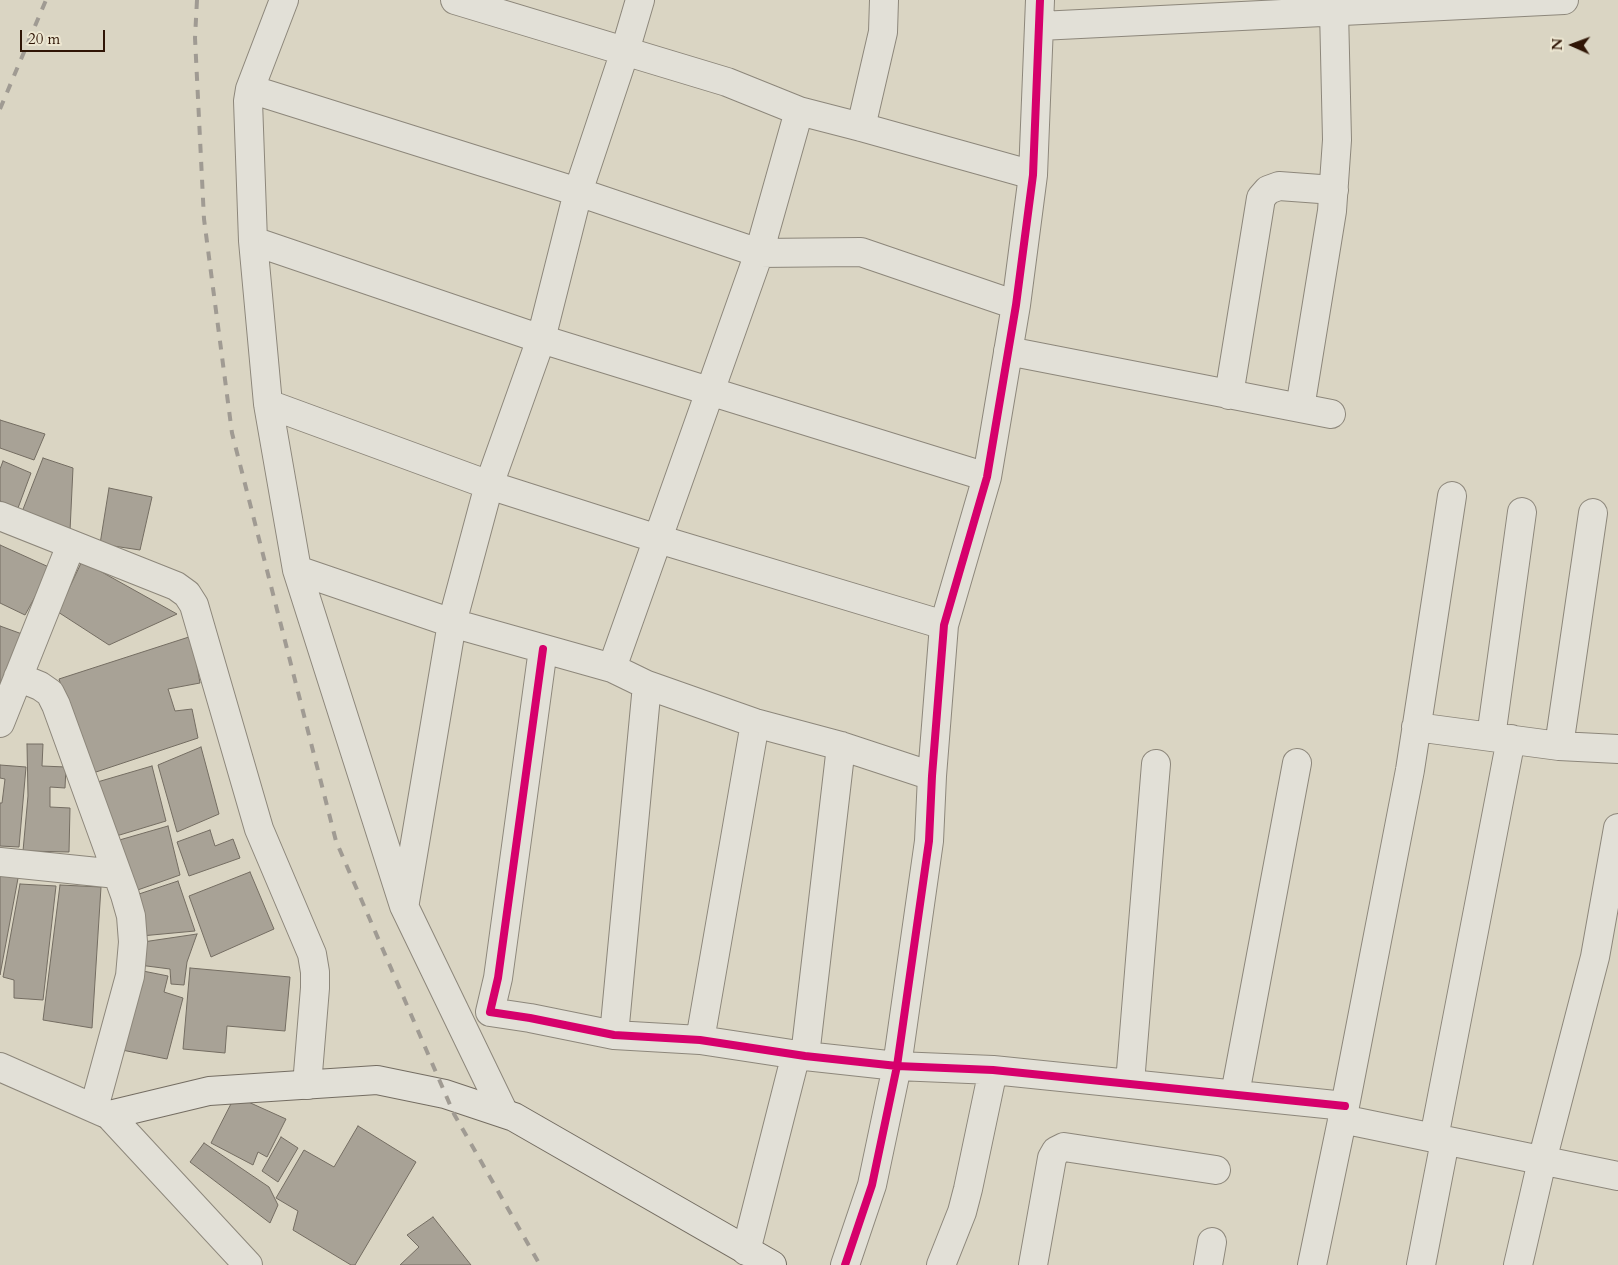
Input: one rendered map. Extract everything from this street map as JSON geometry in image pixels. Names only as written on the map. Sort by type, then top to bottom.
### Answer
[{"type":"street","points":[[284,0],[250,89],[248,101],[253,241],[268,404],[297,570],[404,906],[504,1113]]},
{"type":"street","points":[[455,0],[727,82],[799,111],[1033,175]]},
{"type":"street","points":[[404,906],[452,623],[489,485],[541,339],[578,192],[640,0]]},
{"type":"street","points":[[861,127],[883,32],[884,0]]},
{"type":"street","points":[[845,1265],[872,1185],[897,1066],[929,842],[932,776],[944,625],[987,477],[1016,305],[1033,175],[1040,13],[1334,10],[1564,0]]},
{"type":"street","points":[[1300,408],[1334,190],[1337,140],[1334,10]]},
{"type":"street","points":[[250,89],[578,192],[759,253],[861,252],[1016,305]]},
{"type":"street","points":[[612,668],[759,253],[799,111]]},
{"type":"street","points":[[1229,395],[1261,198],[1268,190],[1279,186],[1334,190]]},
{"type":"street","points":[[253,241],[541,339],[987,477]]},
{"type":"street","points":[[1008,351],[1331,414]]},
{"type":"street","points":[[268,404],[489,485],[944,625]]},
{"type":"street","points":[[1312,1265],[1408,779],[1452,496]]},
{"type":"street","points":[[1421,1265],[1501,738],[1522,512]]},
{"type":"street","points":[[1559,746],[1593,513]]},
{"type":"street","points":[[0,516],[176,586],[187,594],[194,605],[259,829],[312,954],[315,988],[307,1085]]},
{"type":"street","points":[[0,723],[72,545]]},
{"type":"street","points":[[297,570],[452,623],[612,668],[647,685],[755,723],[841,746],[932,776]]},
{"type":"street","points":[[543,649],[498,978],[490,1012],[614,1035],[700,1040],[801,1055],[897,1066],[993,1070],[1235,1094],[1343,1112],[1439,1139],[1618,1176]]},
{"type":"street","points":[[18,677],[40,686],[50,693],[56,705],[117,874],[130,916],[133,942],[130,976],[101,1112]]},
{"type":"street","points":[[614,1035],[647,685]]},
{"type":"street","points":[[700,1040],[755,723]]},
{"type":"street","points":[[1416,727],[1559,746],[1618,749]]},
{"type":"street","points":[[746,1251],[801,1055],[841,746]]},
{"type":"street","points":[[1235,1094],[1297,763]]},
{"type":"street","points":[[1130,1083],[1156,764]]},
{"type":"street","points":[[1518,1265],[1542,1161],[1595,957],[1618,828]]},
{"type":"street","points":[[0,862],[117,874]]},
{"type":"street","points":[[0,1066],[101,1112],[248,1265]]},
{"type":"street","points":[[941,1265],[962,1212],[993,1070]]},
{"type":"street","points":[[101,1112],[209,1091],[377,1080],[445,1094],[504,1113],[523,1122],[772,1265]]},
{"type":"street","points":[[1033,1265],[1052,1158],[1056,1151],[1064,1147],[1216,1170]]},
{"type":"building","points":[[0,420],[45,434],[34,460],[0,448]]},
{"type":"building","points":[[43,458],[73,468],[70,531],[20,517]]},
{"type":"building","points":[[3,461],[31,473],[18,508],[0,501],[0,469]]},
{"type":"building","points":[[109,488],[152,497],[140,550],[100,544]]},
{"type":"building","points":[[0,545],[51,568],[25,615],[0,603]]},
{"type":"building","points":[[82,561],[177,614],[109,645],[58,612]]},
{"type":"building","points":[[0,626],[22,634],[0,685]]},
{"type":"building","points":[[192,636],[200,683],[168,689],[175,711],[192,709],[198,738],[90,774],[59,679]]},
{"type":"building","points":[[27,744],[43,744],[42,766],[66,767],[65,788],[50,787],[50,807],[70,808],[69,852],[23,851],[28,796]]},
{"type":"building","points":[[201,747],[219,814],[177,832],[158,765]]},
{"type":"building","points":[[0,765],[26,767],[19,847],[0,846],[0,803],[2,803],[5,779],[0,778]]},
{"type":"building","points":[[152,766],[166,821],[113,837],[94,783]]},
{"type":"building","points":[[168,826],[180,875],[132,892],[116,841]]},
{"type":"building","points":[[210,830],[215,846],[233,839],[240,858],[189,876],[177,842]]},
{"type":"building","points":[[0,870],[19,873],[0,975]]},
{"type":"building","points":[[250,872],[274,929],[211,957],[189,896]]},
{"type":"building","points":[[178,881],[195,931],[141,936],[136,895]]},
{"type":"building","points":[[20,884],[56,886],[43,1000],[14,998],[14,980],[3,977]]},
{"type":"building","points":[[60,885],[101,887],[92,1028],[43,1020]]},
{"type":"building","points":[[197,934],[187,962],[184,985],[171,984],[170,969],[139,965],[143,942]]},
{"type":"building","points":[[190,968],[290,977],[285,1031],[227,1026],[225,1053],[183,1049]]},
{"type":"building","points":[[138,970],[168,976],[164,992],[183,998],[167,1059],[117,1049]]},
{"type":"building","points":[[235,1096],[286,1119],[267,1157],[258,1152],[253,1165],[211,1143]]},
{"type":"building","points":[[358,1126],[416,1162],[355,1265],[351,1265],[293,1230],[298,1211],[276,1198],[304,1150],[334,1167]]},
{"type":"building","points":[[281,1137],[298,1148],[278,1182],[262,1171]]},
{"type":"building","points":[[204,1143],[269,1187],[278,1205],[270,1223],[190,1162]]},
{"type":"building","points":[[433,1217],[471,1265],[400,1265],[419,1247],[407,1235]]},
{"type":"railway","points":[[0,109],[46,0]]},
{"type":"railway","points":[[197,0],[195,38],[204,219],[232,433],[336,841],[454,1114],[540,1265]]},
{"type":"cycle path","points":[[845,1265],[872,1185],[897,1066],[929,841],[932,776],[944,625],[987,477],[1016,305],[1033,175],[1040,0]]},
{"type":"cycle path","points":[[543,649],[498,978],[490,1012],[614,1035],[700,1040],[805,1056],[897,1066],[993,1070],[1345,1106]]}]
